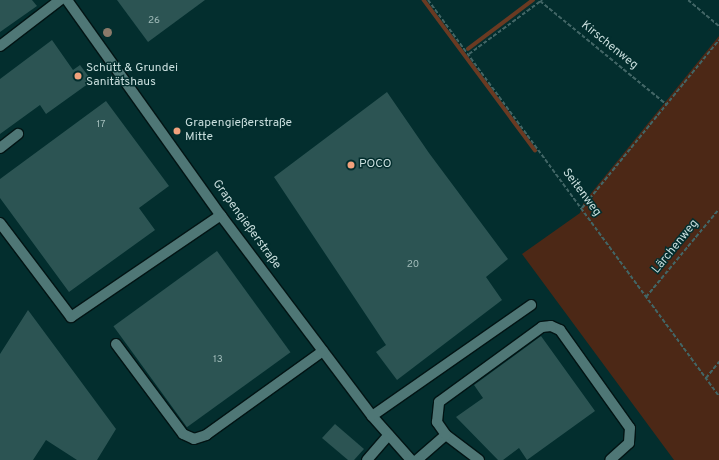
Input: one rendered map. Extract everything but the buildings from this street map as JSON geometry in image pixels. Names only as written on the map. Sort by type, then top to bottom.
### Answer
[{"type":"street","points":[[0,46],[60,0]]},
{"type":"street","name":"Grapengießerstraße","points":[[67,0],[221,215],[372,416],[411,460]]},
{"type":"street","points":[[0,148],[18,134]]},
{"type":"street","points":[[0,223],[71,317],[221,215]]},
{"type":"street","points":[[372,416],[531,305]]},
{"type":"street","points":[[479,460],[446,435],[437,422],[440,402],[542,327],[551,326],[560,330],[630,428],[629,443],[610,460]]},
{"type":"street","points":[[116,344],[183,434],[194,439],[206,435],[323,351]]},
{"type":"street","points":[[367,460],[389,435]]},
{"type":"street","points":[[417,460],[446,435]]},
{"type":"path","name":"Seitenweg","points":[[428,0],[719,396]]},
{"type":"path","points":[[469,54],[541,0]]},
{"type":"path","name":"Kirschenweg","points":[[541,0],[667,105]]},
{"type":"path","points":[[688,0],[719,26]]},
{"type":"path","points":[[582,208],[719,40]]},
{"type":"path","name":"Lärchenweg","points":[[646,297],[719,209]]},
{"type":"path","points":[[706,378],[719,362]]},
{"type":"shaded area","points":[[719,36],[719,460],[674,460],[522,254],[580,213],[584,202]]},
{"type":"waterway","points":[[424,0],[535,150]]},
{"type":"waterway","points":[[468,49],[533,0]]},
{"type":"place","name":"Schütt & Grundei Sanitätshaus","points":[[78,76]]},
{"type":"place","name":"Grapengießerstraße Mitte","points":[[177,131]]},
{"type":"place","name":"POCO","points":[[351,165]]}]
